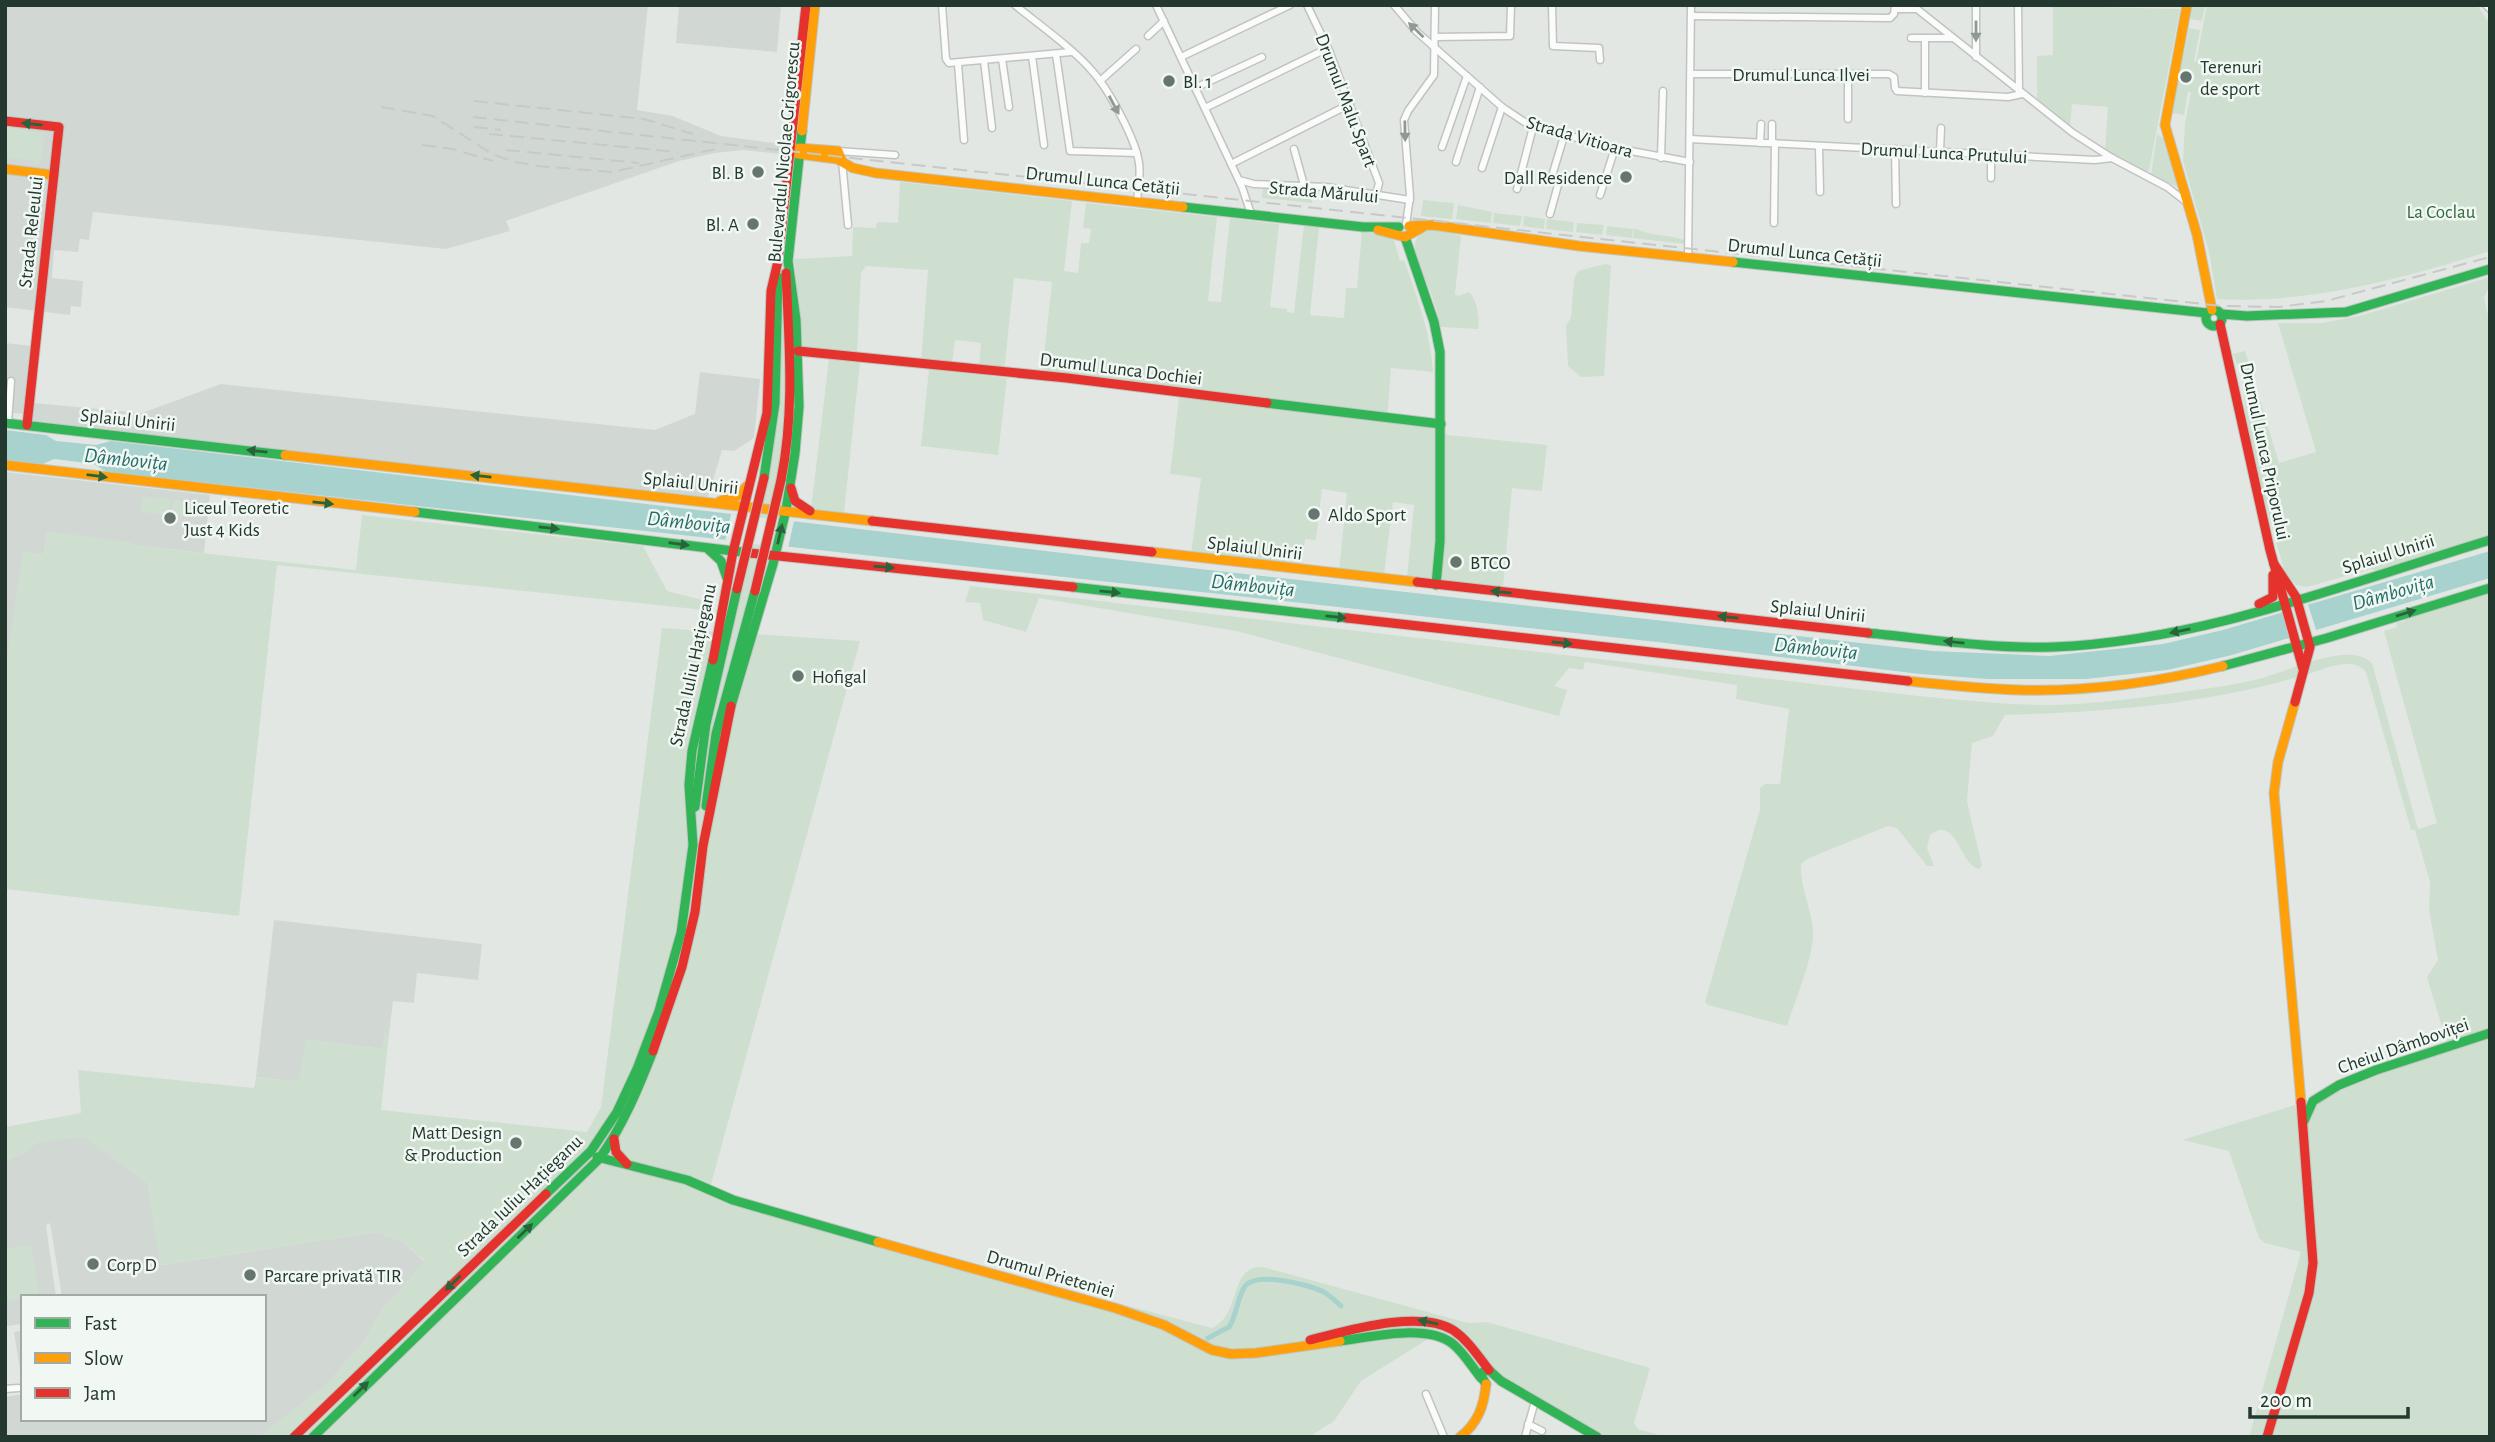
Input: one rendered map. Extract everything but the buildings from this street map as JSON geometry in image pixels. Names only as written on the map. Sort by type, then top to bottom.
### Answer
[{"type":"main road","name":"Bulevardul Nicolae Grigorescu","points":[[775,557],[786,510],[786,483],[798,415],[798,351],[793,289],[783,261],[806,5]]},
{"type":"main road","name":"Bulevardul Nicolae Grigorescu","points":[[744,506],[768,404],[771,291],[783,261],[799,151],[815,5]]},
{"type":"main road","name":"Drumul Lunca Priporului","points":[[2187,5],[2165,125],[2201,250],[2214,318],[2224,345],[2273,562]]},
{"type":"main road","name":"Strada Releului","points":[[5,121],[59,127],[27,425]]},
{"type":"main road","points":[[799,151],[838,151],[842,162]]},
{"type":"main road","name":"Drumul Lunca Cetății","points":[[799,151],[876,173],[1363,227],[1406,231],[1433,225],[1537,241],[2174,310],[2214,318],[2346,312],[2490,269]]},
{"type":"main road","points":[[5,169],[54,175]]},
{"type":"main road","points":[[1406,231],[1437,333],[1441,376],[1439,551],[1436,585]]},
{"type":"main road","points":[[698,846],[700,751],[774,430],[783,261]]},
{"type":"main road","points":[[698,846],[716,734],[786,483],[791,406],[783,261]]},
{"type":"main road","name":"Drumul Lunca Dochiei","points":[[798,351],[1067,378],[1441,424]]},
{"type":"main road","name":"Splaiul Unirii","points":[[6,423],[1436,585],[2004,646],[2058,647],[2168,634],[2298,602],[2371,576],[2490,540]]},
{"type":"main road","points":[[5,465],[775,557],[899,568],[2003,689],[2068,689],[2137,682],[2202,671],[2490,588]]},
{"type":"main road","points":[[715,502],[741,494],[752,475]]},
{"type":"main road","points":[[786,483],[795,501],[814,513]]},
{"type":"main road","name":"Strada Iuliu Hațieganu","points":[[313,1437],[599,1159],[614,1139],[652,1057],[682,967],[695,912],[698,846],[689,785],[690,768],[744,506]]},
{"type":"main road","points":[[705,548],[721,561],[728,580]]},
{"type":"main road","name":"Strada Iuliu Hațieganu","points":[[294,1437],[591,1151],[626,1095],[662,1001],[681,933],[729,714],[775,557]]},
{"type":"main road","points":[[768,584],[783,565],[816,561]]},
{"type":"main road","points":[[2267,1437],[2305,1308],[2312,1277],[2313,1249],[2303,1140],[2307,1098],[2298,1077],[2274,786],[2278,762],[2303,674],[2309,638],[2298,602],[2273,562]]},
{"type":"main road","points":[[2273,562],[2305,660]]},
{"type":"main road","points":[[2224,621],[2272,599],[2273,562]]},
{"type":"main road","points":[[2284,580],[2310,590],[2371,576]]},
{"type":"main road","points":[[2305,660],[2319,645],[2341,632]]},
{"type":"main road","points":[[2269,653],[2289,652],[2305,660]]},
{"type":"main road","name":"Cheiul Dâmboviței","points":[[2307,1098],[2376,1070],[2490,1033]]},
{"type":"main road","points":[[614,1139],[616,1152],[627,1164]]},
{"type":"main road","points":[[591,1151],[599,1159]]},
{"type":"main road","name":"Drumul Prieteniei","points":[[599,1159],[687,1180],[764,1210],[1115,1308],[1164,1325],[1219,1352],[1244,1354],[1394,1334],[1430,1334],[1452,1342],[1488,1378]]},
{"type":"main road","points":[[1281,1349],[1327,1336],[1420,1320],[1434,1322],[1451,1330],[1466,1341],[1482,1360],[1488,1378],[1480,1415],[1460,1437]]},
{"type":"main road","points":[[1488,1378],[1503,1382],[1598,1437]]},
{"type":"main road","points":[[317,1414],[326,1423]]},
{"type":"street","points":[[942,5],[946,61],[951,64],[1071,52]]},
{"type":"street","points":[[1015,5],[1100,80],[1136,153],[1140,170],[1137,201]]},
{"type":"street","points":[[1181,57],[1290,5]]},
{"type":"street","name":"Drumul Malu Spart","points":[[1307,5],[1328,48],[1350,104],[1379,183],[1377,195]]},
{"type":"street","name":"Strada Vitioara","points":[[1394,5],[1413,28],[1502,107],[1534,127],[1615,148],[1690,162]]},
{"type":"street","points":[[1406,231],[1410,200],[1404,120],[1432,79],[1435,69],[1435,5]]},
{"type":"street","points":[[1435,37],[1510,36],[1511,5]]},
{"type":"street","points":[[1552,5],[1553,46],[1599,48],[1601,60]]},
{"type":"street","points":[[1688,257],[1691,5]]},
{"type":"street","points":[[1976,5],[1976,57]]},
{"type":"street","points":[[2018,5],[2020,93]]},
{"type":"street","name":"Strada Mărului","points":[[1159,6],[1251,214]]},
{"type":"street","points":[[1691,16],[1890,18],[1895,7],[1914,7],[2065,127],[2112,158],[2167,187],[2189,205]]},
{"type":"street","points":[[1149,36],[1164,21]]},
{"type":"street","points":[[1911,38],[1952,38]]},
{"type":"street","points":[[1925,38],[1925,93]]},
{"type":"street","points":[[1205,108],[1328,48]]},
{"type":"street","points":[[1100,80],[1136,49]]},
{"type":"street","points":[[1056,54],[1070,151],[1136,153]]},
{"type":"street","points":[[1032,57],[1044,145]]},
{"type":"street","points":[[1195,88],[1262,57]]},
{"type":"street","points":[[1002,59],[1009,107]]},
{"type":"street","points":[[984,61],[992,128]]},
{"type":"street","points":[[958,64],[964,140]]},
{"type":"street","name":"Drumul Lunca Ilvei","points":[[1691,74],[1889,74],[1894,77],[1896,91],[2004,97],[2020,93]]},
{"type":"street","points":[[1848,74],[1848,119]]},
{"type":"street","points":[[1442,147],[1467,76]]},
{"type":"street","points":[[1456,162],[1480,87]]},
{"type":"street","name":"Strada Vitioara","points":[[1661,158],[1663,91]]},
{"type":"street","points":[[1231,164],[1350,104]]},
{"type":"street","name":"Strada Vitioara","points":[[1482,169],[1502,107]]},
{"type":"street","points":[[1760,124],[1760,143]]},
{"type":"street","points":[[1772,124],[1774,223]]},
{"type":"street","points":[[1517,190],[1534,127]]},
{"type":"street","points":[[1940,151],[1941,128]]},
{"type":"street","points":[[1550,214],[1558,185],[1552,180],[1552,176],[1564,136]]},
{"type":"street","name":"Drumul Lunca Prutului","points":[[1690,139],[2095,160],[2112,158]]},
{"type":"street","points":[[1819,146],[1820,192]]},
{"type":"street","points":[[1600,195],[1615,148]]},
{"type":"street","points":[[1294,149],[1304,185]]},
{"type":"street","points":[[1895,149],[1896,204]]},
{"type":"street","points":[[838,151],[895,155]]},
{"type":"street","points":[[1991,155],[1991,178]]},
{"type":"street","points":[[842,162],[848,225]]},
{"type":"street","name":"Strada Mărului","points":[[1238,180],[1254,184],[1304,185],[1410,200]]},
{"type":"street","points":[[6,423],[11,381]]},
{"type":"street","points":[[5,1389],[18,1388]]},
{"type":"street","points":[[1426,1394],[1444,1437]]},
{"type":"street","points":[[1525,1437],[1535,1401]]},
{"type":"street","points":[[1528,1424],[1542,1431]]},
{"type":"shaded area","points":[[5,5],[648,5],[637,110],[673,116],[721,136],[782,144],[781,154],[743,150],[679,161],[506,221],[510,231],[446,249],[93,212],[89,240],[80,239],[78,252],[54,250],[52,278],[83,281],[81,307],[71,306],[70,315],[5,307]]},
{"type":"shaded area","points":[[679,5],[781,5],[777,52],[676,43]]},
{"type":"shaded area","points":[[5,343],[33,346],[24,414],[5,412]]},
{"type":"shaded area","points":[[700,372],[760,379],[754,438],[734,451],[722,450],[708,497],[658,494],[33,421],[34,403],[142,413],[221,384],[655,430],[695,414]]},
{"type":"shaded area","points":[[5,472],[210,495],[204,553],[47,532],[44,555],[23,552],[5,680]]},
{"type":"shaded area","points":[[274,920],[482,944],[478,980],[417,973],[414,1003],[393,1001],[389,1034],[385,1033],[383,1049],[306,1040],[300,1082],[256,1077]]},
{"type":"shaded area","points":[[83,1136],[148,1183],[161,1265],[376,1232],[403,1242],[425,1262],[382,1310],[365,1340],[327,1384],[260,1437],[5,1437],[5,1397],[21,1394],[21,1421],[266,1421],[266,1295],[62,1295],[50,1223],[46,1225],[56,1295],[21,1295],[21,1324],[6,1326],[5,1332],[5,1161],[26,1152],[36,1142]]},
{"type":"shaded area","points":[[21,1330],[21,1376],[14,1332]]},
{"type":"green space","name":"Terenuri de sport","points":[[2192,5],[2205,5],[2202,21],[2190,19]]},
{"type":"green space","name":"La Coclau","points":[[2207,5],[2477,5],[2490,24],[2490,251],[2389,280],[2321,293],[2287,298],[2217,299],[2209,252],[2183,161],[2185,123],[2191,92],[2188,92],[2184,115],[2172,113],[2189,28],[2200,30],[2194,61],[2196,62]]},
{"type":"green space","points":[[2053,6],[2180,9],[2149,170],[2145,172],[2105,151],[2108,107],[2072,104],[2070,127],[2037,102],[2037,56],[2053,55]]},
{"type":"green space","points":[[5,127],[44,133],[39,164],[36,165],[31,160],[5,157]]},
{"type":"green space","points":[[2157,134],[2164,139],[2178,187],[2151,175]]},
{"type":"green space","points":[[900,182],[1072,201],[1064,271],[1078,273],[1081,243],[1089,243],[1091,229],[1083,228],[1086,203],[1217,217],[1208,301],[1221,302],[1230,218],[1279,224],[1270,307],[1287,309],[1287,312],[1294,313],[1304,224],[1319,227],[1310,315],[1344,318],[1346,288],[1357,288],[1362,231],[1393,237],[1423,315],[1433,372],[1391,368],[1387,422],[1431,428],[1448,435],[1547,445],[1542,491],[1512,488],[1503,587],[1407,577],[1414,505],[1393,502],[1384,575],[1339,570],[1347,493],[1322,489],[1316,540],[1305,539],[1302,566],[1191,554],[1201,478],[1170,474],[1180,390],[1042,374],[1052,282],[1014,278],[1004,371],[979,367],[981,343],[955,340],[952,364],[921,361],[928,270],[866,266],[861,273],[857,353],[803,347],[794,259],[852,256],[853,227],[876,228],[877,222],[898,223]]},
{"type":"green space","points":[[1263,188],[1313,190],[1312,203],[1262,198]]},
{"type":"green space","points":[[1423,200],[1454,203],[1452,219],[1421,216]]},
{"type":"green space","points":[[1458,205],[1492,212],[1491,223],[1456,219]]},
{"type":"green space","points":[[1494,213],[1522,216],[1520,226],[1493,223]]},
{"type":"green space","points":[[1524,216],[1545,219],[1544,229],[1523,226]]},
{"type":"green space","points":[[1547,219],[1574,222],[1573,232],[1546,229]]},
{"type":"green space","points":[[1577,223],[1604,225],[1602,235],[1576,232]]},
{"type":"green space","points":[[1607,226],[1633,229],[1632,238],[1606,235]]},
{"type":"green space","points":[[1634,228],[1684,240],[1685,244],[1633,238]]},
{"type":"green space","points":[[1437,229],[1461,236],[1455,294],[1458,296],[1469,292],[1472,295],[1479,320],[1478,329],[1441,327],[1439,324],[1415,246],[1417,238],[1424,232]]},
{"type":"green space","points":[[1611,265],[1604,376],[1581,377],[1568,366],[1566,326],[1571,317],[1574,279],[1578,271]]},
{"type":"green space","points":[[782,275],[788,413],[783,451],[740,633],[860,641],[710,1188],[1023,1278],[1212,1328],[1228,1313],[1244,1274],[1263,1267],[1468,1323],[1487,1322],[1650,1368],[1634,1423],[1638,1429],[1666,1437],[1602,1437],[1503,1380],[1497,1371],[1490,1368],[1489,1362],[1480,1363],[1480,1383],[1451,1350],[1428,1339],[1361,1381],[1334,1421],[1309,1437],[260,1437],[327,1384],[365,1340],[382,1310],[425,1261],[403,1242],[376,1232],[160,1265],[148,1183],[84,1137],[36,1142],[26,1152],[5,1161],[5,1127],[81,1113],[78,1070],[254,1088],[256,1077],[299,1082],[306,1040],[382,1049],[385,1033],[389,1034],[381,1110],[587,1132],[601,1107],[662,628],[730,633],[766,476]]},
{"type":"green space","points":[[2490,277],[2490,285],[2484,298],[2490,324],[2490,538],[2377,571],[2371,569],[2307,587],[2296,585],[2285,573],[2258,478],[2247,430],[2242,377],[2233,354],[2245,351],[2279,463],[2316,452],[2278,323],[2322,323],[2359,316]]},
{"type":"green space","points":[[829,359],[860,362],[844,513],[811,509]]},
{"type":"green space","points":[[929,369],[1007,378],[998,455],[921,446]]},
{"type":"green space","points":[[143,497],[170,499],[168,515],[141,512]]},
{"type":"green space","points":[[174,500],[201,503],[199,518],[172,515]]},
{"type":"green space","points":[[362,515],[643,546],[667,591],[714,603],[714,611],[277,565],[239,916],[5,889],[5,672],[23,552],[44,555],[47,532],[131,542],[131,545],[356,570]]},
{"type":"green space","points":[[970,586],[1918,696],[2017,704],[2084,703],[2183,692],[2252,680],[2319,659],[2349,655],[2362,657],[2372,663],[2418,829],[2437,823],[2384,631],[2397,627],[2396,623],[2405,621],[2405,617],[2490,592],[2490,1029],[2447,1043],[2427,977],[2438,960],[2429,910],[2430,882],[2415,830],[2411,830],[2366,672],[2361,667],[2347,664],[2332,666],[2274,684],[2198,699],[2121,709],[2005,715],[1993,736],[1972,743],[1967,801],[1982,866],[1979,869],[1972,866],[1952,835],[1946,831],[1939,830],[1930,835],[1927,848],[1934,866],[1927,866],[1897,828],[1888,826],[1809,858],[1801,864],[1813,940],[1808,964],[1787,1026],[1705,1002],[1760,809],[1760,788],[1765,784],[1780,784],[1789,709],[1736,699],[1737,685],[1585,662],[1583,670],[1569,668],[1554,686],[1567,690],[1559,716],[1236,631],[1039,598],[1026,632],[983,620],[980,603],[965,602]]},
{"type":"green space","points":[[2490,1037],[2490,1437],[2249,1437],[2301,1252],[2265,1243],[2259,1238],[2229,1151],[2182,1140],[2295,1105],[2297,1113],[2312,1109],[2324,1096],[2370,1076]]},
{"type":"green space","points":[[31,1245],[39,1295],[21,1295],[21,1299],[6,1301],[5,1249]]},
{"type":"water","name":"Dâmbovița","points":[[5,430],[46,435],[56,441],[96,445],[111,441],[1173,566],[1932,651],[2049,656],[2163,644],[2223,630],[2490,551],[2490,578],[2232,655],[2167,670],[2086,679],[1988,679],[1920,674],[1657,642],[107,472],[94,464],[54,459],[43,464],[5,460]]},
{"type":"pier","points":[[731,514],[794,521],[788,548],[725,541]]},
{"type":"pier","points":[[2307,601],[2317,633],[2291,641],[2281,609]]},
{"type":"waterway","points":[[1208,1338],[1229,1327],[1242,1291],[1251,1282],[1272,1279],[1307,1286],[1324,1292],[1341,1306]]},
{"type":"railway","points":[[474,101],[644,119],[693,134]]},
{"type":"railway","points":[[381,107],[433,116],[492,154],[538,166],[612,172],[720,148]]},
{"type":"railway","points":[[473,117],[2221,306],[2279,307],[2326,301],[2490,257]]},
{"type":"railway","points":[[474,127],[501,130]]},
{"type":"railway","points":[[489,134],[678,152]]},
{"type":"railway","points":[[422,145],[452,149],[493,161]]},
{"type":"railway","points":[[506,150],[639,163]]},
{"type":"traffic: fast","points":[[731,706],[773,564],[786,510],[795,453],[799,406],[796,320],[788,261],[802,131]]},
{"type":"traffic: fast","points":[[1183,207],[1363,227],[1399,227]]},
{"type":"traffic: fast","points":[[1405,237],[1434,322],[1440,352],[1440,541],[1436,585]]},
{"type":"traffic: fast","points":[[1733,262],[2207,313]]},
{"type":"traffic: fast","points":[[2221,314],[2247,316],[2346,312],[2490,269]]},
{"type":"traffic: fast","points":[[764,478],[775,403],[778,277]]},
{"type":"traffic: fast","points":[[2211,310],[2217,310],[2222,318],[2220,324],[2211,326],[2206,321],[2206,315],[2211,310]]},
{"type":"traffic: fast","points":[[1267,403],[1441,424]]},
{"type":"traffic: fast","points":[[5,423],[285,455]]},
{"type":"traffic: fast","points":[[415,512],[750,553]]},
{"type":"traffic: fast","points":[[1868,633],[1960,643],[2053,647],[2165,634],[2274,607],[2490,540]]},
{"type":"traffic: fast","points":[[709,550],[721,561],[727,578]]},
{"type":"traffic: fast","points":[[1073,587],[1347,618]]},
{"type":"traffic: fast","points":[[2223,666],[2327,638],[2490,588]]},
{"type":"traffic: fast","points":[[695,807],[706,724],[737,589]]},
{"type":"traffic: fast","points":[[706,806],[716,734],[755,591]]},
{"type":"traffic: fast","points":[[546,1194],[591,1151],[617,1112],[659,1011],[681,933],[693,845],[689,785],[692,751],[713,660]]},
{"type":"traffic: fast","points":[[2304,1121],[2313,1101],[2339,1085],[2376,1070],[2490,1033]]},
{"type":"traffic: fast","points":[[313,1437],[599,1159],[623,1120],[653,1051]]},
{"type":"traffic: fast","points":[[597,1157],[687,1180],[733,1200],[878,1242]]},
{"type":"traffic: fast","points":[[1340,1341],[1399,1333],[1429,1334],[1453,1344],[1481,1378]]},
{"type":"traffic: fast","points":[[1486,1384],[1481,1376],[1489,1370],[1501,1381],[1597,1437]]},
{"type":"traffic: slow","points":[[802,131],[815,5]]},
{"type":"traffic: slow","points":[[2187,5],[2165,125],[2197,235],[2212,310]]},
{"type":"traffic: slow","points":[[799,148],[838,151],[842,161]]},
{"type":"traffic: slow","points":[[798,154],[837,159],[853,168],[876,173],[1183,207]]},
{"type":"traffic: slow","points":[[5,169],[54,175]]},
{"type":"traffic: slow","points":[[1409,226],[1433,225],[1579,246],[1733,262]]},
{"type":"traffic: slow","points":[[1378,230],[1405,237],[1423,227]]},
{"type":"traffic: slow","points":[[285,455],[872,521]]},
{"type":"traffic: slow","points":[[5,465],[415,512]]},
{"type":"traffic: slow","points":[[720,501],[738,496],[747,486]]},
{"type":"traffic: slow","points":[[1152,552],[1417,582]]},
{"type":"traffic: slow","points":[[1908,681],[2006,689],[2097,688],[2173,677],[2223,666]]},
{"type":"traffic: slow","points":[[2295,702],[2278,762],[2274,793],[2301,1102]]},
{"type":"traffic: slow","points":[[878,1242],[1115,1308],[1164,1325],[1212,1350],[1231,1354],[1256,1353],[1340,1341]]},
{"type":"traffic: slow","points":[[1460,1437],[1479,1414],[1486,1384]]},
{"type":"traffic: jam","points":[[713,660],[733,552],[767,413],[771,291],[778,261],[806,5]]},
{"type":"traffic: jam","points":[[5,121],[59,127],[27,425]]},
{"type":"traffic: jam","points":[[781,480],[790,403],[786,273]]},
{"type":"traffic: jam","points":[[2220,324],[2270,550],[2303,669]]},
{"type":"traffic: jam","points":[[798,351],[1067,378],[1267,403]]},
{"type":"traffic: jam","points":[[737,589],[764,478]]},
{"type":"traffic: jam","points":[[755,591],[781,480]]},
{"type":"traffic: jam","points":[[791,488],[795,501],[810,511]]},
{"type":"traffic: jam","points":[[872,521],[1152,552]]},
{"type":"traffic: jam","points":[[750,553],[1073,587]]},
{"type":"traffic: jam","points":[[2274,564],[2296,597],[2310,647],[2295,702]]},
{"type":"traffic: jam","points":[[2259,604],[2273,597],[2273,575]]},
{"type":"traffic: jam","points":[[1417,582],[1868,633]]},
{"type":"traffic: jam","points":[[1347,618],[1908,681]]},
{"type":"traffic: jam","points":[[653,1051],[682,967],[695,912],[703,846],[731,706]]},
{"type":"traffic: jam","points":[[2267,1437],[2309,1293],[2313,1263],[2301,1102]]},
{"type":"traffic: jam","points":[[614,1139],[616,1152],[627,1164]]},
{"type":"traffic: jam","points":[[294,1437],[546,1194]]},
{"type":"traffic: jam","points":[[1310,1340],[1363,1327],[1422,1321],[1453,1330],[1489,1370]]},
{"type":"place","name":"Terenuri de sport","points":[[2186,77]]},
{"type":"place","name":"Bl. 1","points":[[1169,81]]},
{"type":"place","name":"Bl. B","points":[[758,172]]},
{"type":"place","name":"Dall Residence","points":[[1626,177]]},
{"type":"place","name":"Bl. A","points":[[753,224]]},
{"type":"place","name":"Aldo Sport","points":[[1314,514]]},
{"type":"place","name":"Liceul Teoretic Just 4 Kids","points":[[170,518]]},
{"type":"place","name":"BTCO","points":[[1456,562]]},
{"type":"place","name":"Hofigal","points":[[798,676]]},
{"type":"place","name":"Matt Design & Production","points":[[516,1143]]},
{"type":"place","name":"Corp D","points":[[93,1264]]},
{"type":"place","name":"Parcare privată TIR","points":[[250,1275]]}]
